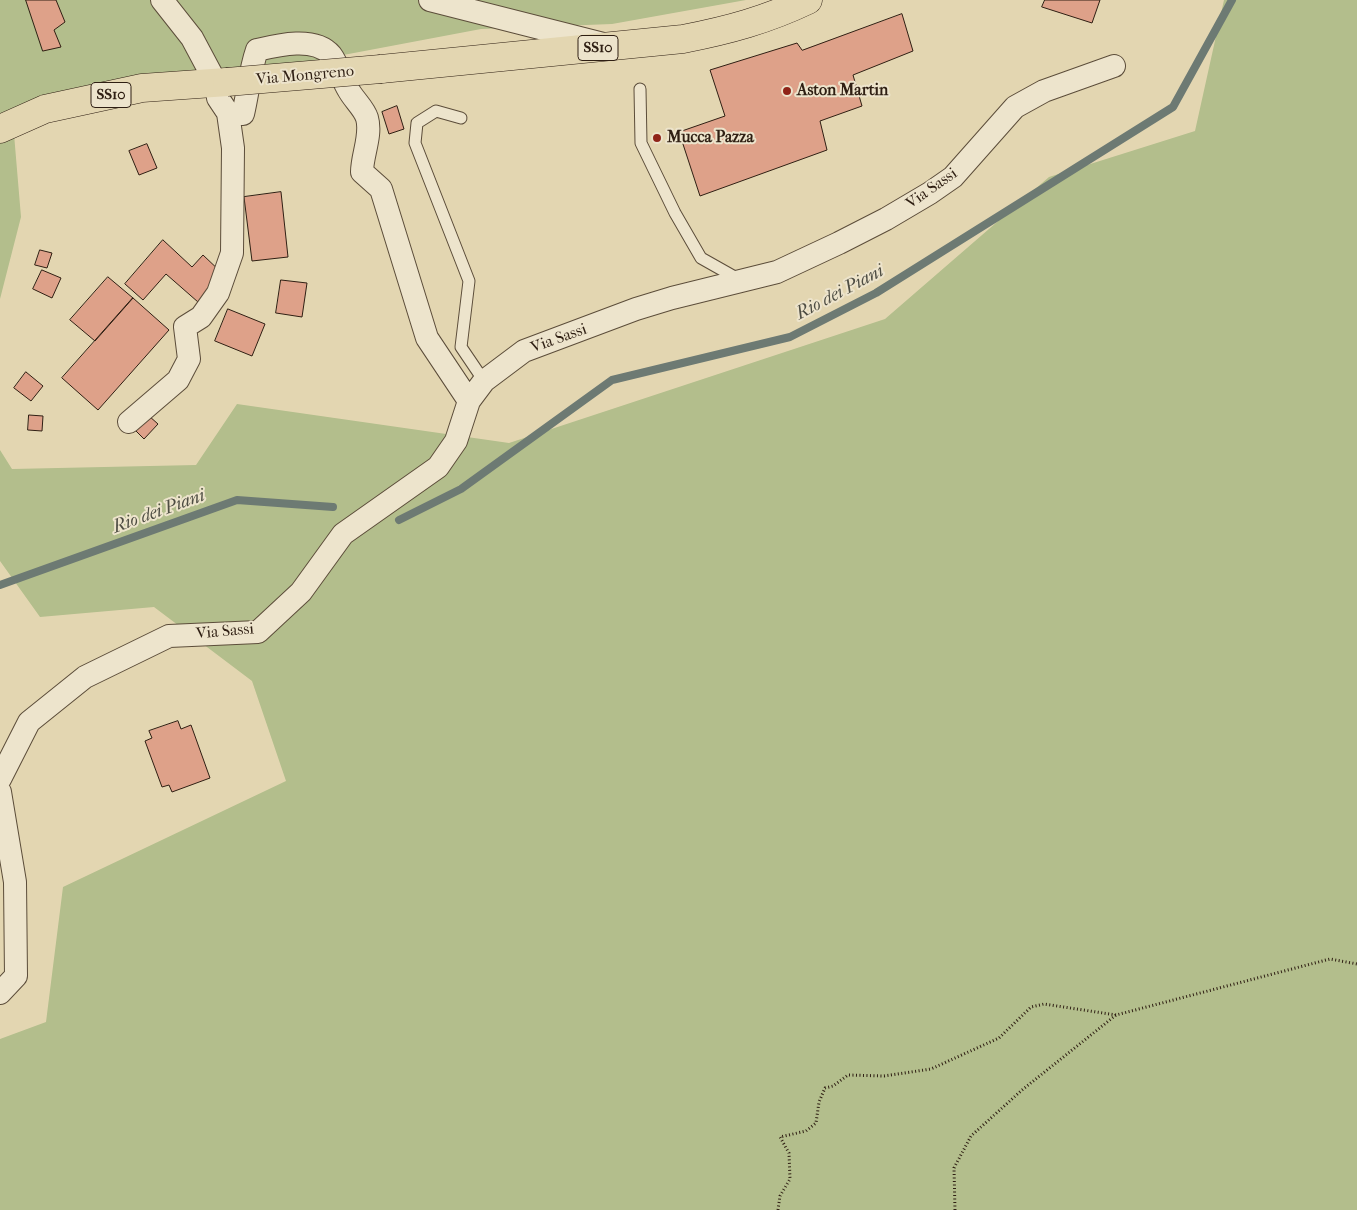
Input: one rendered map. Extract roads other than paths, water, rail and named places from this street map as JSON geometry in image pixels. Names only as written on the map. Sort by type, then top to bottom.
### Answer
[{"type":"main road","name":"Via Mongreno","points":[[0,129],[45,109],[142,88],[381,70],[683,39],[759,21],[808,0]]},
{"type":"street","points":[[130,422],[178,380],[190,359],[185,327],[201,317],[218,293],[232,253],[233,148],[228,113],[218,98],[221,83],[192,38],[162,0]]},
{"type":"street","name":"Via Mongreno","points":[[430,0],[616,47]]},
{"type":"street","points":[[228,113],[244,114],[250,88],[252,63],[257,50],[286,43],[315,45],[330,54],[349,92],[367,118],[367,138],[362,172],[381,189],[427,338],[469,401]]},
{"type":"street","name":"Via Sassi","points":[[0,779],[28,722],[86,676],[170,636],[258,632],[301,592],[343,534],[387,501],[438,467],[456,441],[469,401],[484,381],[524,351],[663,301],[777,272],[840,243],[894,215],[953,177],[1015,107],[1044,91],[1114,66]]},
{"type":"street","points":[[0,792],[15,882],[16,967],[16,976],[0,993]]},
{"type":"lane","points":[[640,89],[642,143],[675,213],[701,258],[743,282]]},
{"type":"lane","points":[[461,118],[436,111],[417,123],[415,143],[469,281],[461,347],[484,381]]},
{"type":"waterway","name":"Rio dei Piani","points":[[399,520],[461,489],[612,380],[790,337],[876,293],[1173,107],[1232,0]]},
{"type":"waterway","name":"Rio dei Piani","points":[[0,585],[237,500],[333,507]]},
{"type":"place","name":"Aston Martin","points":[[787,91]]},
{"type":"place","name":"Mucca Pazza","points":[[657,138]]}]
